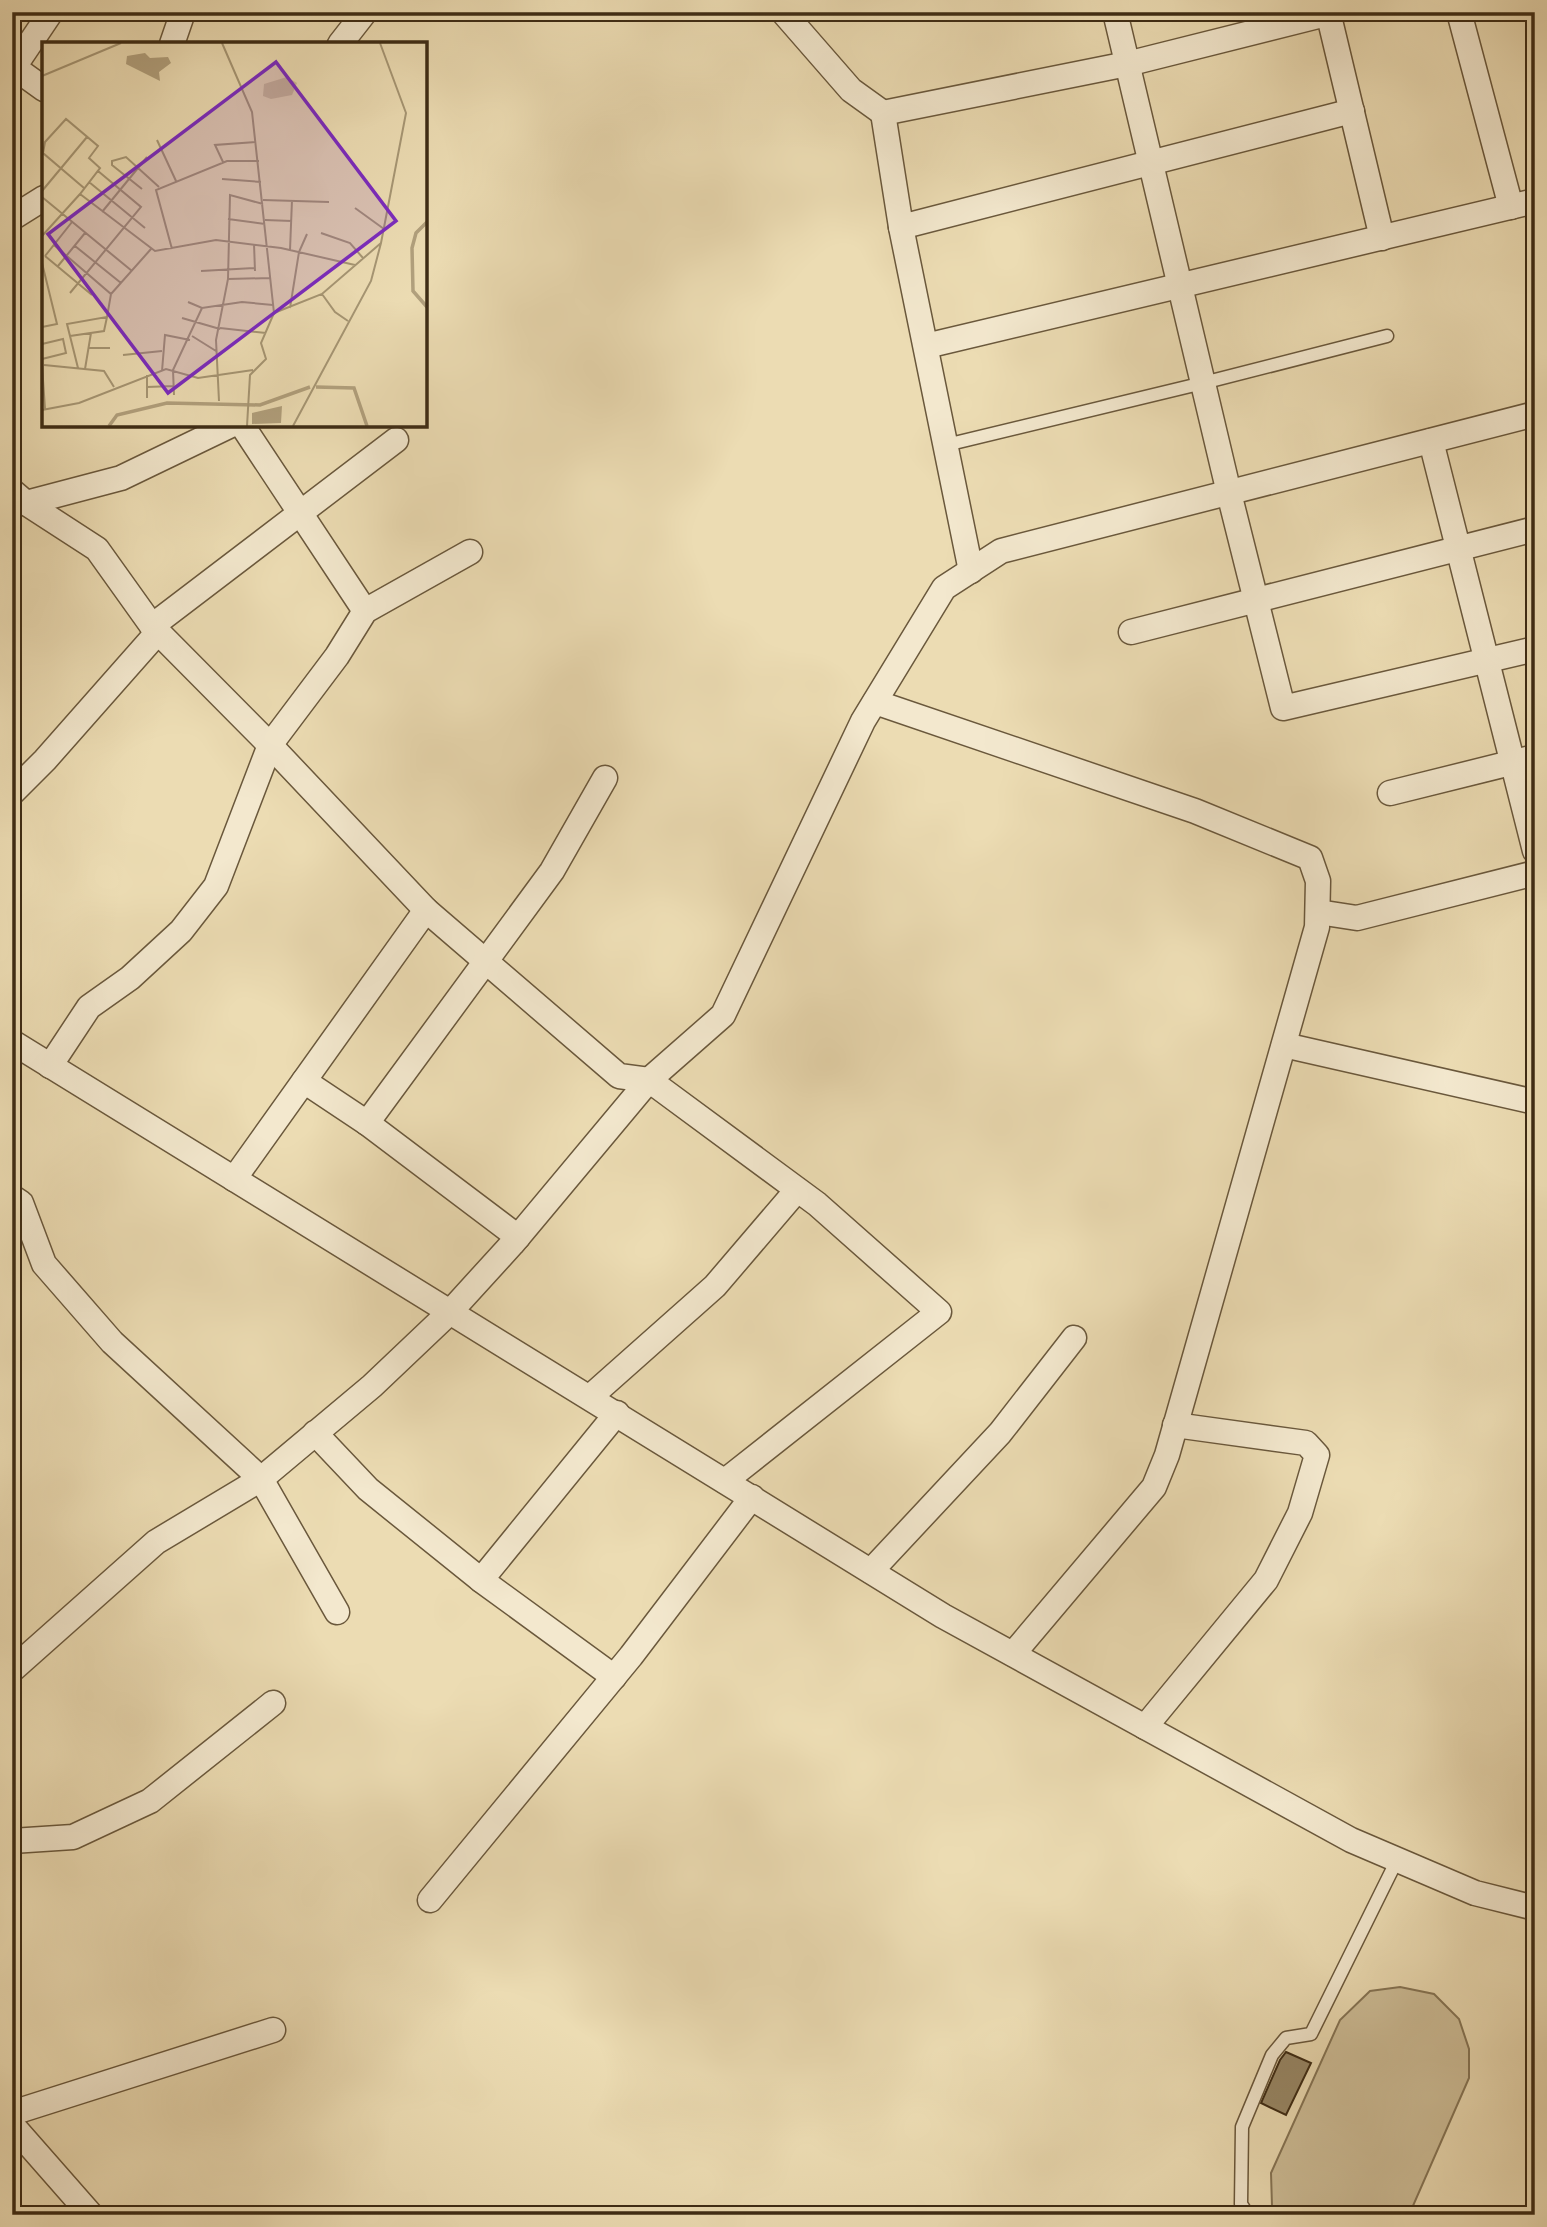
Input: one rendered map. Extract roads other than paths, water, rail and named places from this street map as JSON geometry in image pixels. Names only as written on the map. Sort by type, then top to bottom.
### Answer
[{"type":"street","points":[[42,88],[13,67],[51,12]]},
{"type":"street","points":[[173,42],[183,12]]},
{"type":"street","points":[[342,42],[365,12]]},
{"type":"street","points":[[783,12],[851,90],[883,113],[901,227],[971,571]]},
{"type":"street","points":[[1115,12],[1283,708],[1535,649]]},
{"type":"street","points":[[926,346],[1523,204],[1459,12]]},
{"type":"street","points":[[883,113],[1127,64],[1330,13],[1382,238]]},
{"type":"street","points":[[901,227],[1352,111]]},
{"type":"street","points":[[12,218],[42,199]]},
{"type":"street","points":[[12,1670],[156,1542],[261,1479],[372,1386],[451,1311],[518,1237],[649,1080],[723,1015],[863,721],[944,588],[1001,551],[1535,414]]},
{"type":"street","points":[[19,497],[121,478],[227,427]]},
{"type":"street","points":[[243,427],[365,611]]},
{"type":"street","points":[[12,793],[45,760],[155,629],[396,440]]},
{"type":"street","points":[[1431,441],[1486,660],[1524,760],[1535,851]]},
{"type":"street","points":[[19,497],[97,549],[155,629],[426,909],[619,1076],[649,1080],[817,1204],[939,1312],[725,1480]]},
{"type":"street","points":[[1131,632],[1535,529]]},
{"type":"street","points":[[50,1066],[89,1007],[130,978],[181,932],[216,886],[270,745],[337,656],[365,611],[470,552]]},
{"type":"street","points":[[875,702],[1195,811],[1310,859],[1318,881],[1317,927],[1167,1455],[1154,1487],[1013,1654]]},
{"type":"street","points":[[1390,793],[1524,760]]},
{"type":"street","points":[[367,1123],[552,872],[605,778]]},
{"type":"street","points":[[1318,912],[1357,918],[1535,873]]},
{"type":"street","points":[[234,1179],[426,909]]},
{"type":"street","points":[[12,1042],[943,1616],[1351,1840],[1475,1893],[1535,1908]]},
{"type":"street","points":[[1283,1045],[1535,1102]]},
{"type":"street","points":[[616,1120],[619,1076]]},
{"type":"street","points":[[304,1081],[367,1123],[518,1237]]},
{"type":"street","points":[[590,1397],[715,1286],[797,1190]]},
{"type":"street","points":[[12,1197],[20,1203],[44,1264],[112,1342],[261,1479],[337,1612]]},
{"type":"street","points":[[871,1571],[1000,1433],[1074,1338]]},
{"type":"street","points":[[481,1580],[617,1413]]},
{"type":"street","points":[[1146,1727],[1266,1580],[1300,1513],[1317,1455],[1306,1443],[1175,1425]]},
{"type":"street","points":[[315,1433],[368,1489],[481,1580],[614,1677]]},
{"type":"street","points":[[430,1900],[614,1677],[752,1497]]},
{"type":"street","points":[[12,1841],[73,1838],[150,1801],[273,1703]]},
{"type":"street","points":[[12,2113],[273,2030]]},
{"type":"street","points":[[12,2125],[91,2215]]},
{"type":"lane","points":[[946,445],[1387,336]]},
{"type":"lane","points":[[1248,2215],[1241,2204],[1242,2127],[1272,2055],[1286,2038],[1311,2034],[1397,1860]]}]
